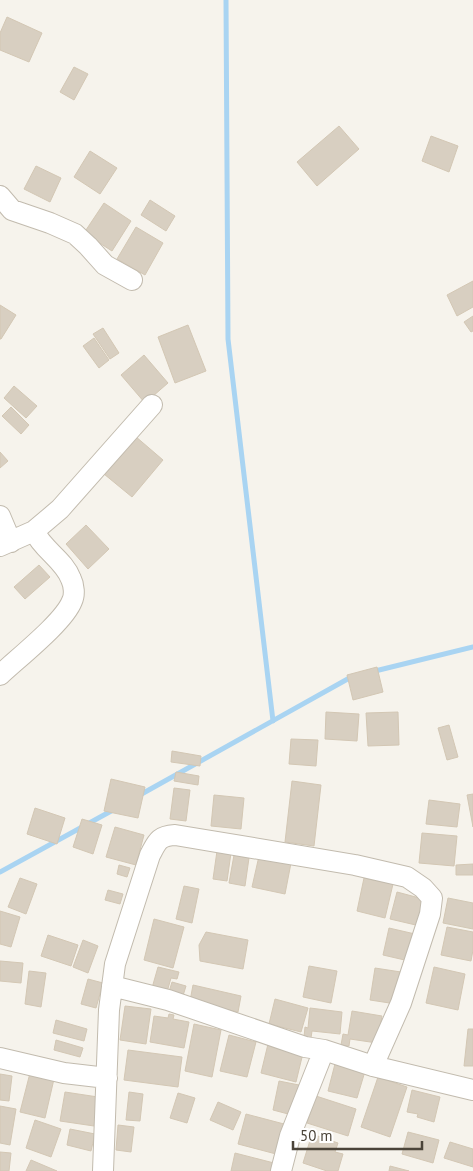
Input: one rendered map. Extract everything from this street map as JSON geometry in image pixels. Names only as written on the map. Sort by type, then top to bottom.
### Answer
[{"type":"street","points":[[0,196],[12,210],[75,234],[104,265],[132,280]]},
{"type":"street","points":[[0,516],[6,544],[34,531],[60,509],[152,405]]},
{"type":"street","points":[[0,675],[56,624],[72,602],[74,592],[71,579],[61,562],[40,542],[34,531]]},
{"type":"street","points":[[107,1170],[106,1078],[109,1010],[115,964],[150,855],[158,840],[166,836],[175,835],[356,865],[406,877],[432,898],[430,914],[401,1003],[372,1066]]},
{"type":"street","points":[[112,986],[168,1000],[305,1047],[324,1050],[372,1066],[473,1090]]},
{"type":"street","points":[[281,1171],[290,1136],[324,1050]]},
{"type":"street","points":[[0,1058],[64,1073],[106,1078]]},
{"type":"building","points":[[7,17],[42,33],[29,62],[0,50],[0,33]]},
{"type":"building","points":[[74,67],[88,74],[74,100],[60,92]]},
{"type":"building","points":[[339,126],[359,149],[317,186],[297,162]]},
{"type":"building","points":[[431,136],[458,146],[449,172],[422,161]]},
{"type":"building","points":[[90,151],[117,168],[100,194],[74,177]]},
{"type":"building","points":[[36,166],[61,178],[50,202],[24,189]]},
{"type":"building","points":[[150,200],[175,216],[166,231],[141,215]]},
{"type":"building","points":[[104,203],[131,221],[112,251],[84,233]]},
{"type":"building","points":[[136,227],[163,243],[145,275],[117,259]]},
{"type":"building","points":[[473,281],[473,307],[457,316],[447,295]]},
{"type":"building","points":[[0,305],[16,315],[1,339],[0,339]]},
{"type":"building","points":[[473,316],[473,331],[471,332],[464,322]]},
{"type":"building","points":[[188,325],[206,371],[175,383],[158,337]]},
{"type":"building","points":[[103,328],[119,353],[110,359],[93,334]]},
{"type":"building","points":[[94,338],[109,360],[99,368],[83,346]]},
{"type":"building","points":[[144,355],[168,383],[145,403],[121,375]]},
{"type":"building","points":[[14,386],[37,406],[26,418],[4,398]]},
{"type":"building","points":[[11,407],[29,425],[21,434],[2,416]]},
{"type":"building","points":[[135,436],[163,460],[132,497],[104,474]]},
{"type":"building","points":[[0,452],[8,461],[0,468]]},
{"type":"building","points":[[86,525],[109,549],[88,569],[66,544]]},
{"type":"building","points":[[39,565],[50,577],[25,599],[14,587]]},
{"type":"building","points":[[377,667],[383,692],[353,700],[347,675]]},
{"type":"building","points":[[326,712],[359,714],[357,741],[325,739]]},
{"type":"building","points":[[398,712],[399,745],[368,746],[366,713]]},
{"type":"building","points":[[449,725],[458,757],[447,760],[438,728]]},
{"type":"building","points":[[291,739],[318,740],[316,766],[289,764]]},
{"type":"building","points":[[172,751],[201,756],[200,766],[171,762]]},
{"type":"building","points":[[176,772],[199,776],[198,785],[174,781]]},
{"type":"building","points":[[111,779],[145,787],[138,818],[104,811]]},
{"type":"building","points":[[292,781],[321,785],[314,846],[285,842]]},
{"type":"building","points":[[174,788],[190,790],[186,821],[170,819]]},
{"type":"building","points":[[473,794],[473,827],[467,795]]},
{"type":"building","points":[[214,795],[244,798],[241,829],[211,826]]},
{"type":"building","points":[[429,800],[460,804],[457,827],[426,824]]},
{"type":"building","points":[[35,808],[65,818],[57,844],[27,834]]},
{"type":"building","points":[[82,819],[102,825],[93,854],[73,847]]},
{"type":"building","points":[[115,827],[144,835],[136,865],[106,857]]},
{"type":"building","points":[[422,833],[457,836],[454,866],[419,863]]},
{"type":"building","points":[[217,851],[231,853],[227,881],[213,879]]},
{"type":"building","points":[[234,855],[249,858],[245,886],[229,883]]},
{"type":"building","points":[[259,856],[291,863],[285,894],[252,887]]},
{"type":"building","points":[[473,864],[473,875],[456,875],[456,865]]},
{"type":"building","points":[[119,865],[130,868],[127,877],[117,874]]},
{"type":"building","points":[[20,878],[37,884],[26,914],[8,907]]},
{"type":"building","points":[[364,878],[393,884],[385,918],[357,911]]},
{"type":"building","points":[[184,886],[199,889],[192,923],[176,919]]},
{"type":"building","points":[[108,890],[123,894],[120,904],[105,900]]},
{"type":"building","points":[[397,892],[427,900],[420,926],[390,919]]},
{"type":"building","points":[[448,898],[473,903],[473,929],[443,923]]},
{"type":"building","points":[[0,911],[20,917],[11,947],[0,944]]},
{"type":"building","points":[[154,919],[184,927],[173,968],[144,960]]},
{"type":"building","points":[[447,927],[473,932],[471,961],[441,955]]},
{"type":"building","points":[[389,928],[415,934],[409,961],[383,955]]},
{"type":"building","points":[[206,932],[248,940],[243,969],[200,961],[199,945]]},
{"type":"building","points":[[48,935],[78,945],[71,966],[41,956]]},
{"type":"building","points":[[83,940],[98,946],[88,973],[73,967]]},
{"type":"building","points":[[0,961],[23,963],[21,983],[0,981]]},
{"type":"building","points":[[309,966],[337,971],[331,1003],[303,997]]},
{"type":"building","points":[[158,967],[179,972],[177,979],[171,978],[167,992],[152,988]]},
{"type":"building","points":[[434,967],[465,974],[458,1010],[426,1003]]},
{"type":"building","points":[[375,968],[401,972],[396,1004],[370,1000]]},
{"type":"building","points":[[29,971],[46,973],[41,1007],[25,1004]]},
{"type":"building","points":[[88,979],[103,983],[96,1008],[81,1004]]},
{"type":"building","points":[[172,982],[186,986],[182,999],[168,995]]},
{"type":"building","points":[[193,985],[241,996],[238,1012],[190,1001]]},
{"type":"building","points":[[275,999],[308,1008],[301,1032],[269,1024]]},
{"type":"building","points":[[125,1006],[151,1009],[146,1044],[120,1040]]},
{"type":"building","points":[[310,1008],[342,1012],[340,1034],[312,1031],[311,1038],[304,1037],[305,1027],[308,1028]]},
{"type":"building","points":[[352,1011],[382,1016],[377,1043],[350,1039],[349,1046],[341,1045],[343,1034],[348,1035]]},
{"type":"building","points":[[169,1014],[174,1015],[173,1019],[189,1022],[184,1048],[150,1042],[154,1016],[168,1018]]},
{"type":"building","points":[[56,1020],[87,1029],[84,1041],[53,1033]]},
{"type":"building","points":[[194,1024],[221,1030],[212,1077],[185,1071]]},
{"type":"building","points":[[468,1029],[473,1029],[473,1066],[464,1066]]},
{"type":"building","points":[[229,1035],[256,1042],[247,1077],[220,1071]]},
{"type":"building","points":[[56,1040],[83,1048],[80,1057],[54,1050]]},
{"type":"building","points":[[268,1044],[303,1053],[296,1082],[261,1073]]},
{"type":"building","points":[[128,1050],[182,1057],[178,1087],[124,1080]]},
{"type":"building","points":[[336,1060],[366,1068],[357,1098],[328,1091]]},
{"type":"building","points":[[30,1073],[54,1079],[45,1118],[20,1112]]},
{"type":"building","points":[[0,1074],[12,1076],[9,1101],[0,1100]]},
{"type":"building","points":[[378,1077],[407,1087],[390,1137],[361,1127]]},
{"type":"building","points":[[279,1081],[299,1085],[292,1115],[273,1110]]},
{"type":"building","points":[[412,1090],[440,1097],[434,1122],[417,1117],[418,1114],[407,1112]]},
{"type":"building","points":[[65,1092],[98,1097],[94,1126],[60,1121]]},
{"type":"building","points":[[129,1092],[143,1094],[140,1121],[126,1120]]},
{"type":"building","points":[[178,1093],[195,1098],[187,1123],[170,1118]]},
{"type":"building","points":[[316,1096],[356,1109],[348,1136],[307,1123]]},
{"type":"building","points":[[218,1102],[241,1112],[233,1130],[210,1120]]},
{"type":"building","points":[[0,1106],[16,1109],[10,1145],[0,1143]]},
{"type":"building","points":[[246,1114],[284,1124],[276,1154],[238,1144]]},
{"type":"building","points":[[35,1120],[61,1129],[51,1157],[26,1148]]},
{"type":"building","points":[[118,1125],[134,1127],[131,1152],[116,1150]]},
{"type":"building","points":[[70,1129],[95,1134],[91,1151],[67,1145]]},
{"type":"building","points":[[408,1132],[439,1140],[433,1163],[402,1154]]},
{"type":"building","points":[[312,1134],[338,1143],[335,1152],[343,1154],[338,1171],[327,1171],[303,1163]]},
{"type":"building","points":[[450,1142],[473,1149],[473,1167],[444,1158]]},
{"type":"building","points":[[0,1152],[11,1153],[9,1171],[0,1171]]},
{"type":"building","points":[[235,1153],[274,1163],[272,1171],[231,1171]]},
{"type":"building","points":[[31,1160],[57,1171],[26,1171]]},
{"type":"building","points":[[390,1166],[409,1171],[389,1171]]},
{"type":"waterway","points":[[226,0],[228,339],[273,721]]},
{"type":"waterway","points":[[371,672],[473,647]]},
{"type":"waterway","points":[[138,796],[353,676]]},
{"type":"waterway","points":[[0,872],[113,810]]}]
